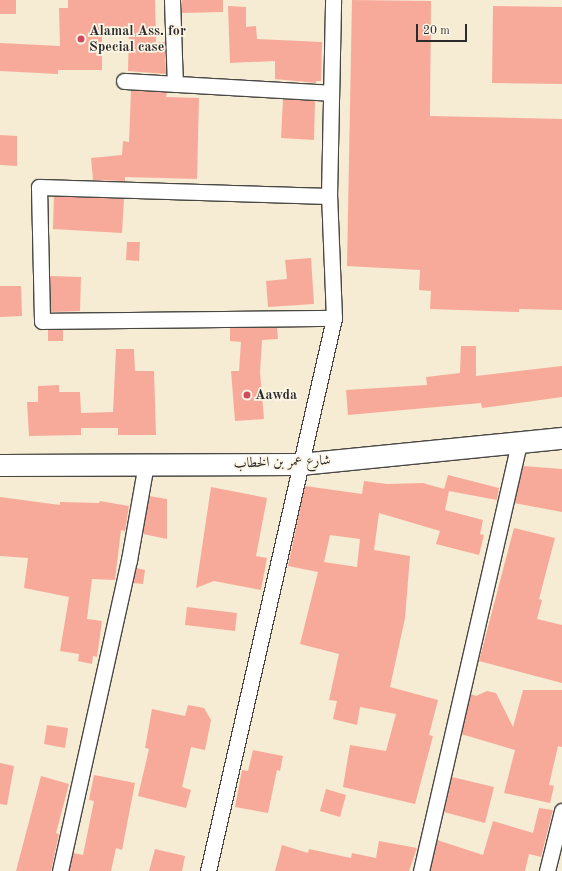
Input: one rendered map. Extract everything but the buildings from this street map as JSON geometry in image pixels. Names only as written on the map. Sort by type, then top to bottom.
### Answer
[{"type":"main road","name":"شارع عمر بن الخطاب","points":[[0,465],[300,464],[562,438]]},
{"type":"street","points":[[172,0],[175,84]]},
{"type":"street","points":[[208,871],[334,318],[329,196],[333,0]]},
{"type":"street","points":[[124,81],[331,93]]},
{"type":"street","points":[[329,196],[40,187],[42,320],[334,318]]},
{"type":"street","points":[[421,871],[519,442]]},
{"type":"street","points":[[60,871],[129,560],[146,464]]},
{"type":"street","points":[[548,871],[562,811]]},
{"type":"place","name":"Alamal Ass. for Special case","points":[[81,39]]},
{"type":"place","name":"Aawda","points":[[247,395]]}]
